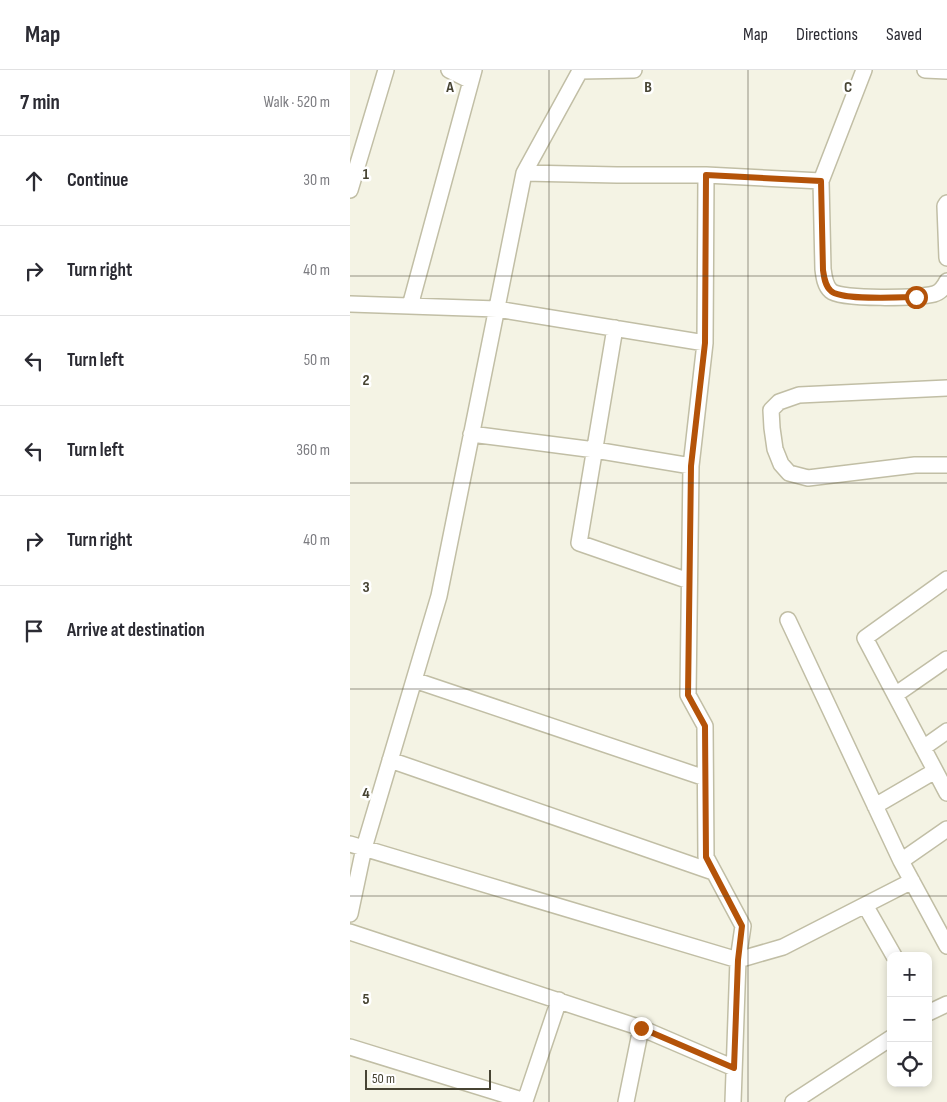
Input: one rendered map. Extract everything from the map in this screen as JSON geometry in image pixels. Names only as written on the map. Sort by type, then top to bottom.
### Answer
[{"type":"street","points":[[350,190],[386,70]]},
{"type":"street","points":[[410,306],[472,75],[450,70]]},
{"type":"street","points":[[350,914],[357,846],[390,760],[439,596],[524,173],[580,70],[634,70]]},
{"type":"street","points":[[864,70],[821,181],[823,270],[826,284],[831,291],[839,296],[916,297],[936,294],[944,288],[947,281]]},
{"type":"street","points":[[924,70],[947,71]]},
{"type":"street","points":[[524,173],[617,176],[706,175],[821,181]]},
{"type":"street","points":[[706,175],[705,343],[691,466],[688,695],[705,726],[706,857],[742,926],[738,960],[733,1102]]},
{"type":"street","points":[[947,204],[945,206],[947,258]]},
{"type":"street","points":[[350,304],[497,309],[705,343]]},
{"type":"street","points":[[615,328],[579,543],[689,581]]},
{"type":"street","points":[[947,388],[799,395],[779,402],[772,410],[772,428],[775,449],[781,464],[789,473],[808,478],[916,465],[947,465]]},
{"type":"street","points":[[472,434],[595,450],[691,466]]},
{"type":"street","points":[[947,579],[865,638],[947,793]]},
{"type":"street","points":[[788,620],[901,861],[947,946]]},
{"type":"street","points":[[896,695],[947,659]]},
{"type":"street","points":[[414,680],[705,778]]},
{"type":"street","points":[[923,748],[947,731]]},
{"type":"street","points":[[390,760],[713,872]]},
{"type":"street","points":[[875,806],[935,771]]},
{"type":"street","points":[[901,861],[947,829]]},
{"type":"street","points":[[357,846],[738,960],[782,947],[912,881]]},
{"type":"street","points":[[865,905],[892,952]]},
{"type":"street","points":[[350,932],[641,1028],[734,1068]]},
{"type":"street","points":[[350,1047],[526,1101],[559,1000]]},
{"type":"street","points":[[932,1011],[947,1004]]},
{"type":"street","points":[[626,1102],[641,1028]]},
{"type":"street","points":[[793,1102],[887,1041]]},
{"type":"route","points":[[641,1028],[734,1068],[738,960],[742,926],[706,857],[705,726],[688,695],[691,466],[705,343],[706,175],[821,181],[823,270],[826,284],[831,291],[839,296],[916,297]]}]
